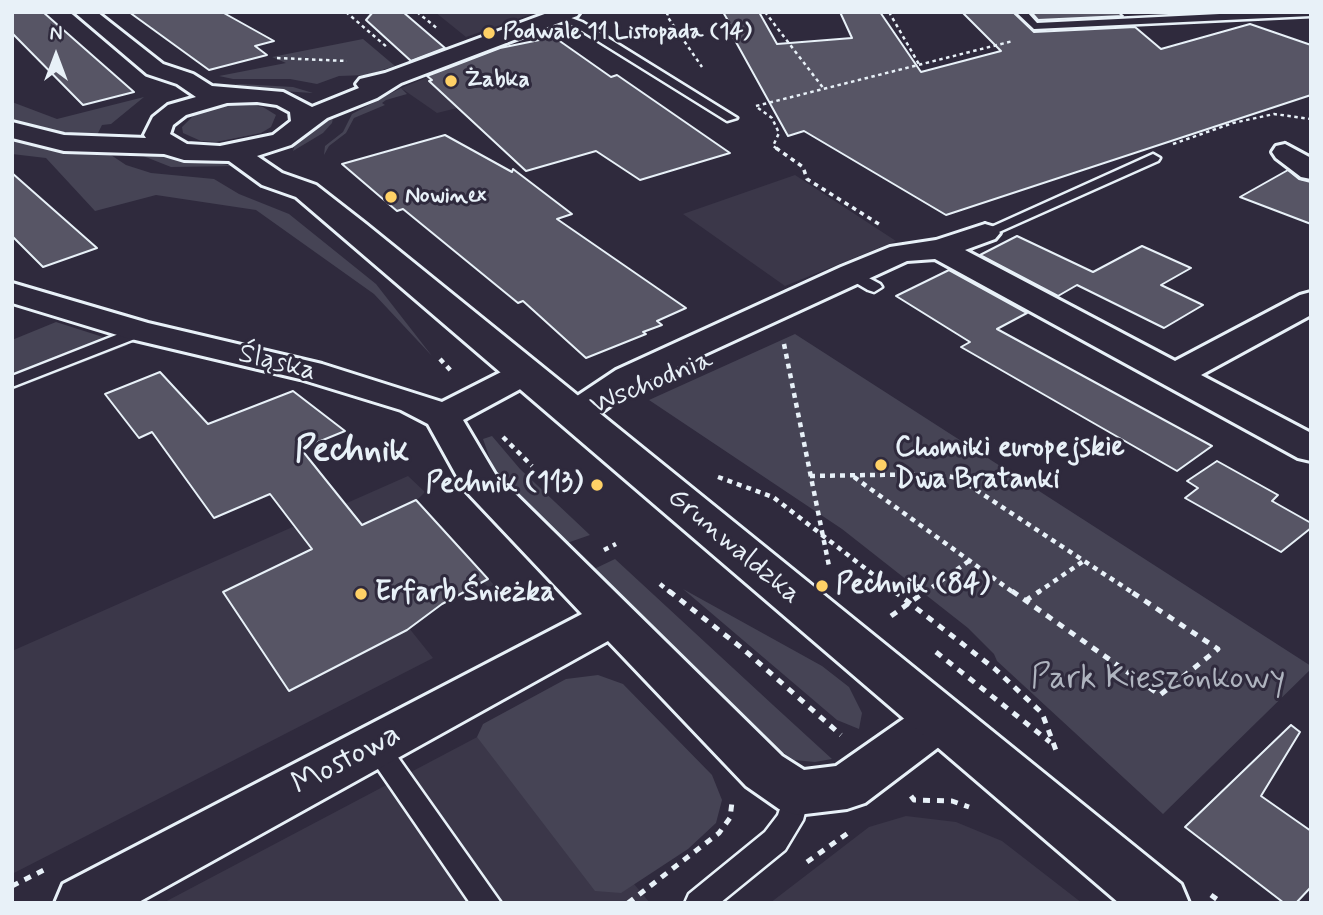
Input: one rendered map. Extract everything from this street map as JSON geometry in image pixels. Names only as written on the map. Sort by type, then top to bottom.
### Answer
[{"type":"street","points":[[84,12],[155,69],[187,79],[205,92],[226,96],[257,95],[298,112]]},
{"type":"street","points":[[169,126],[195,154],[234,153],[282,140],[298,112],[564,14]]},
{"type":"street","points":[[155,69],[162,84],[178,100],[169,126]]},
{"type":"street","points":[[23,132],[83,145],[169,126],[226,96]]},
{"type":"street","name":"Grunwaldzka","points":[[282,140],[278,153],[298,173],[306,191]]},
{"type":"street","points":[[1285,152],[1311,171]]},
{"type":"street","name":"Grunwaldzka","points":[[234,153],[272,179],[306,191],[1161,903]]},
{"type":"street","name":"Wschodnia","points":[[575,414],[648,391],[863,280],[926,263],[940,249],[985,233]]},
{"type":"street","points":[[940,249],[1176,375],[1200,392],[1311,449]]},
{"type":"street","name":"Śląska","points":[[12,293],[139,331],[310,371],[428,409]]},
{"type":"street","points":[[1176,375],[1311,302]]},
{"type":"street","points":[[525,373],[428,409],[466,453],[478,481],[611,619],[764,771],[797,793],[847,787],[939,720]]},
{"type":"street","name":"Mostowa","points":[[83,903],[611,619]]},
{"type":"lane","points":[[1021,12],[1034,26],[1311,13]]},
{"type":"lane","points":[[564,14],[731,118]]},
{"type":"lane","name":"Wschodnia","points":[[985,233],[1153,158]]},
{"type":"lane","points":[[12,383],[139,331]]},
{"type":"lane","points":[[376,746],[487,903]]},
{"type":"lane","points":[[699,903],[775,841],[790,820],[797,793]]},
{"type":"path","points":[[346,12],[393,53]]},
{"type":"path","points":[[667,12],[667,16],[705,71]]},
{"type":"path","points":[[765,12],[824,89]]},
{"type":"path","points":[[889,12],[920,66]]},
{"type":"path","points":[[756,106],[920,66],[976,48],[1023,39]]},
{"type":"path","points":[[276,58],[355,62]]},
{"type":"path","points":[[747,104],[756,106],[772,118],[779,133],[774,146],[803,167],[807,178],[884,227]]},
{"type":"path","points":[[1214,130],[1274,114],[1311,119]]},
{"type":"path","points":[[782,336],[829,566]]},
{"type":"path","points":[[810,476],[935,474],[958,478],[1219,649],[1160,695],[854,477]]},
{"type":"path","points":[[717,477],[773,497],[910,601],[1025,694],[1042,713],[1051,742],[928,646]]},
{"type":"path","points":[[1026,601],[1085,560]]},
{"type":"path","points":[[899,623],[889,615],[969,561]]},
{"type":"path","points":[[628,903],[719,833],[730,818],[730,787]]},
{"type":"path","points":[[901,804],[914,800]]},
{"type":"path","points":[[802,866],[855,828]]},
{"type":"path","points":[[12,886],[49,867]]},
{"type":"shaded area","points":[[435,12],[537,12],[466,37]]},
{"type":"shaded area","points":[[483,55],[534,89],[437,113],[401,88]]},
{"type":"shaded area","points":[[795,175],[896,241],[785,286],[683,214]]},
{"type":"shaded area","points":[[408,476],[425,492],[417,500],[494,585],[488,587],[483,582],[405,623],[433,658],[12,874],[12,651]]},
{"type":"shaded area","points":[[500,725],[650,903],[163,903]]},
{"type":"shaded area","points":[[906,816],[956,822],[1002,841],[1082,903],[770,903],[869,827]]},
{"type":"green space","points":[[363,39],[395,66],[367,75],[339,76],[317,84],[290,79],[233,79],[219,76],[286,63],[272,57]]},
{"type":"green space","points":[[240,84],[293,87],[313,93],[216,87]]},
{"type":"green space","points":[[401,88],[407,94],[386,100],[382,103],[385,105],[354,118],[346,133],[329,146],[324,155],[325,146],[343,132],[352,114]]},
{"type":"green space","points":[[144,97],[111,124],[102,125],[96,137],[98,153],[108,153],[126,165],[151,173],[214,179],[239,194],[289,214],[376,284],[432,356],[374,294],[256,210],[156,195],[95,211],[46,158],[12,154],[12,102],[57,119]]},
{"type":"green space","points":[[222,106],[263,107],[276,115],[271,127],[261,133],[216,142],[201,141],[183,133],[182,127],[195,114]]},
{"type":"green space","points":[[334,114],[332,123],[323,133],[293,151],[296,141],[317,121]]},
{"type":"green space","points":[[143,149],[184,159],[237,166],[171,167],[133,152]]},
{"type":"green space","points":[[56,322],[128,345],[12,390],[12,340]]},
{"type":"green space","name":"Park Kieszonkowy","points":[[795,334],[1311,666],[1311,669],[1163,814],[997,661],[994,654],[968,628],[842,529],[649,400]]},
{"type":"green space","points":[[492,436],[520,469],[590,535],[567,543],[495,473],[483,439]]},
{"type":"green space","points":[[615,559],[832,759],[815,762],[794,760],[773,746],[592,570]]},
{"type":"green space","points":[[683,589],[822,666],[849,687],[862,713],[859,729],[837,720]]},
{"type":"green space","points":[[598,675],[623,684],[712,775],[722,800],[716,823],[688,849],[621,893],[595,891],[477,737],[483,724],[566,679]]},
{"type":"building","points":[[12,12],[43,12],[134,92],[83,105],[12,33]]},
{"type":"building","points":[[129,12],[222,12],[274,41],[255,46],[267,55],[209,70]]},
{"type":"building","points":[[373,12],[403,12],[445,48],[411,61],[366,20]]},
{"type":"building","points":[[723,12],[759,12],[777,44],[852,38],[840,12],[880,12],[921,72],[1001,51],[962,12],[1013,12],[1034,32],[1135,27],[1161,49],[1250,24],[1311,45],[1311,95],[946,215],[804,131],[788,136],[726,24],[730,24]]},
{"type":"building","points":[[1031,12],[1118,12],[1123,16],[1038,20]]},
{"type":"building","points":[[554,37],[611,77],[617,75],[730,153],[640,180],[596,151],[526,171],[429,81],[432,80],[427,76],[500,48]]},
{"type":"building","points":[[445,135],[512,172],[513,169],[572,214],[557,219],[686,308],[657,321],[662,325],[643,332],[646,334],[586,358],[523,301],[518,303],[403,209],[397,211],[342,164]]},
{"type":"building","points":[[1288,170],[1299,179],[1311,182],[1311,224],[1240,197]]},
{"type":"building","points":[[12,173],[97,248],[43,267],[12,236]]},
{"type":"building","points":[[1017,236],[1093,272],[1142,246],[1191,268],[1161,285],[1203,305],[1164,328],[1077,285],[1058,296],[980,255]]},
{"type":"building","points":[[949,270],[1027,313],[997,329],[1212,446],[1177,471],[961,347],[970,342],[896,296]]},
{"type":"building","points":[[160,372],[208,424],[293,391],[345,431],[301,449],[362,525],[416,500],[488,579],[442,604],[407,630],[289,691],[223,592],[312,549],[270,494],[214,518],[152,432],[139,438],[105,394]]},
{"type":"building","points":[[1217,461],[1278,495],[1272,501],[1311,523],[1311,528],[1281,552],[1185,498],[1198,488],[1187,481]]},
{"type":"building","points":[[1291,725],[1300,732],[1261,796],[1311,831],[1311,887],[1296,903],[1284,903],[1185,827]]},
{"type":"place","name":"Podwale 11 Listopada (14)","points":[[489,33]]},
{"type":"place","name":"Żabka","points":[[451,81]]},
{"type":"place","name":"Nowinex","points":[[391,197]]},
{"type":"place","name":"Chomiki europejskie Dwa Bratanki","points":[[881,465]]},
{"type":"place","name":"Pechnik (113)","points":[[597,485]]},
{"type":"place","name":"Pechnik (84)","points":[[822,586]]},
{"type":"place","name":"Erfarb Śnieżka","points":[[361,594]]},
{"type":"district","name":"Pechnik","points":[[352,453]]}]
